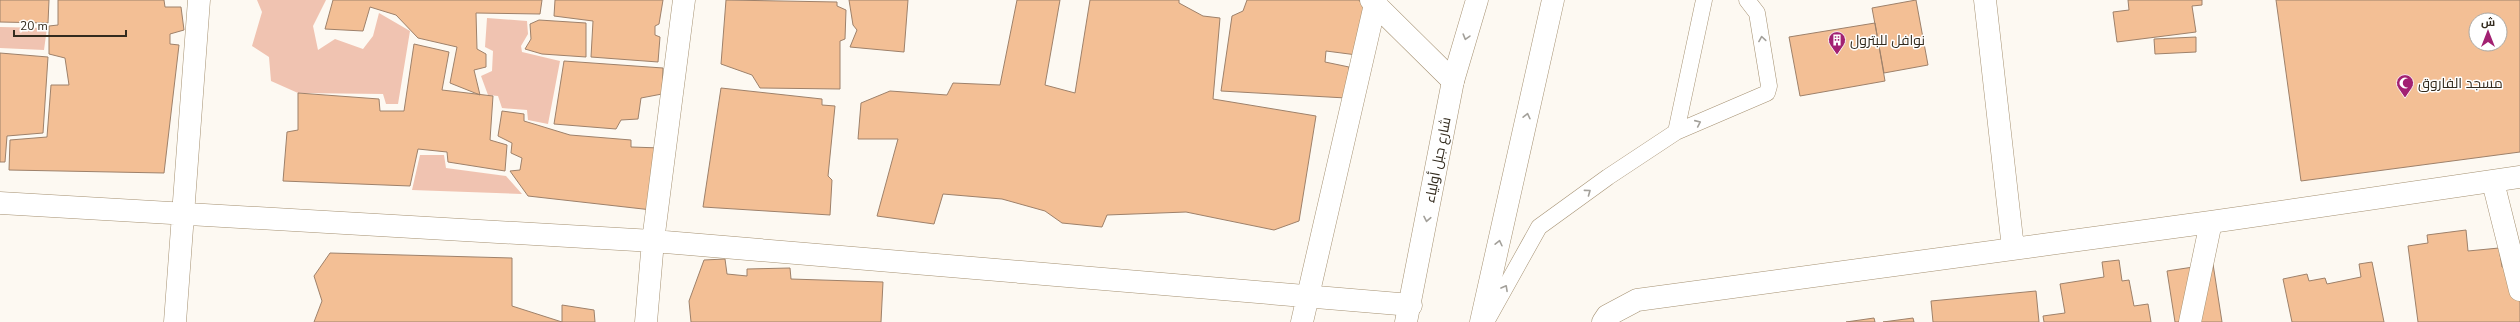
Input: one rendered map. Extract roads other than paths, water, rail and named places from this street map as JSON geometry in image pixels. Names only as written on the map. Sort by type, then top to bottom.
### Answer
[{"type":"street","points":[[175,322],[199,0]]},
{"type":"street","points":[[646,322],[653,241],[684,0]]},
{"type":"street","name":"شارع جبل أولياء","points":[[1408,313],[1453,82],[1477,0]]},
{"type":"street","points":[[1481,322],[1553,0]]},
{"type":"street","points":[[1985,0],[2013,248]]},
{"type":"street","points":[[1374,2],[1453,82]]},
{"type":"street","points":[[1302,322],[1374,2]]},
{"type":"street","points":[[1602,322],[1607,316],[1637,300],[2211,222],[2520,177]]},
{"type":"street","points":[[2493,182],[2520,290]]},
{"type":"street","points":[[0,203],[183,212],[653,241],[1308,297],[1408,313]]},
{"type":"street","points":[[2190,322],[2211,222]]},
{"type":"lane","points":[[1676,132],[1704,0]]},
{"type":"lane","points":[[1486,322],[1539,227],[1608,177],[1676,132],[1767,93],[1770,86],[1758,13],[1748,0]]},
{"type":"place","name":"نوافل للبترول","points":[[1837,55]]},
{"type":"place","name":"مسجد الفاروق","points":[[2405,98]]}]
